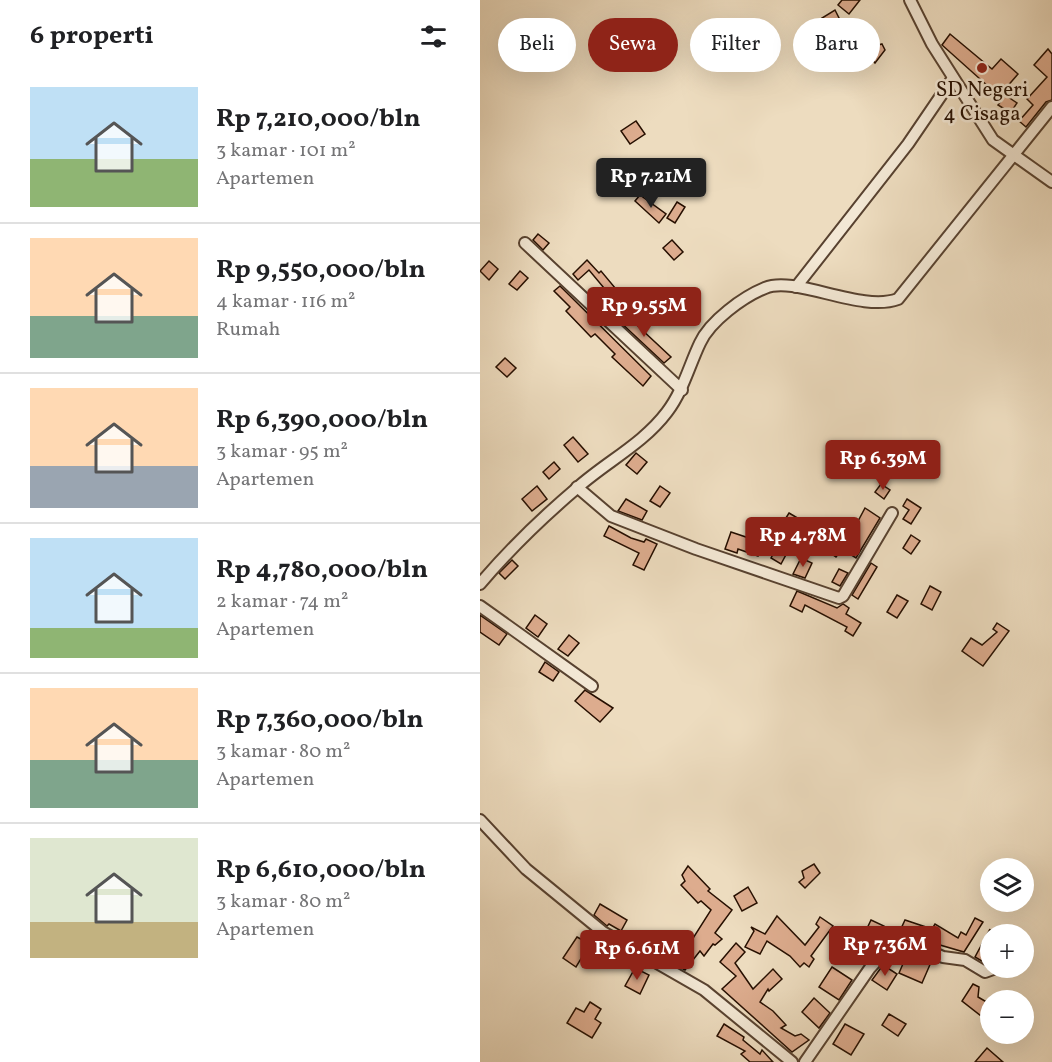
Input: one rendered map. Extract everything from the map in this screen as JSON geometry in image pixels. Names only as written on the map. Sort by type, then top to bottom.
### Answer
[{"type":"street","points":[[910,0],[953,78],[993,140],[1052,182]]},
{"type":"street","points":[[796,287],[908,144],[953,78]]},
{"type":"street","points":[[481,578],[577,487],[653,427],[681,390],[701,340],[732,306],[767,286],[796,287],[829,296],[887,303],[898,299],[1052,107]]},
{"type":"street","points":[[525,243],[681,390]]},
{"type":"street","points":[[577,487],[611,516],[696,549],[839,598],[843,596],[892,513]]},
{"type":"street","points":[[480,606],[592,686]]},
{"type":"street","points":[[480,820],[525,869],[603,932],[704,990],[792,1062]]},
{"type":"street","points":[[805,1062],[870,968],[893,943],[902,940],[909,942],[943,957],[965,960],[980,969]]},
{"type":"building","points":[[842,0],[860,0],[849,14],[838,5]]},
{"type":"building","points":[[835,10],[839,18],[822,18]]},
{"type":"building","points":[[950,34],[992,69],[1001,59],[1018,74],[999,96],[942,45]]},
{"type":"building","points":[[882,44],[885,50],[880,56],[880,45]]},
{"type":"building","points":[[1048,49],[1052,54],[1052,100],[1046,102],[1026,127],[1019,121],[1033,105],[1027,99],[1047,77],[1034,65]]},
{"type":"building","points":[[1005,95],[1017,103],[1007,118],[1000,112],[1003,108],[998,105]]},
{"type":"building","points":[[636,121],[645,134],[630,144],[621,131]]},
{"type":"building","points":[[640,195],[666,214],[659,223],[635,201]]},
{"type":"building","points":[[677,202],[685,207],[675,223],[667,218]]},
{"type":"building","points":[[538,234],[549,243],[543,250],[533,240]]},
{"type":"building","points":[[672,240],[683,252],[674,260],[663,248]]},
{"type":"building","points":[[587,260],[599,273],[601,271],[626,301],[619,306],[589,270],[578,280],[573,274]]},
{"type":"building","points":[[489,261],[498,269],[489,280],[480,271]]},
{"type":"building","points":[[520,271],[528,278],[517,290],[509,284]]},
{"type":"building","points":[[560,286],[651,376],[643,386],[612,357],[615,354],[595,334],[591,337],[566,311],[570,307],[554,291]]},
{"type":"building","points":[[625,314],[671,357],[664,363],[618,320]]},
{"type":"building","points":[[505,358],[516,368],[507,377],[496,367]]},
{"type":"building","points":[[573,437],[588,454],[578,462],[564,445]]},
{"type":"building","points":[[636,453],[647,462],[637,474],[626,465]]},
{"type":"building","points":[[554,462],[560,469],[549,479],[543,472]]},
{"type":"building","points":[[881,484],[890,490],[884,499],[875,492]]},
{"type":"building","points":[[537,486],[547,499],[532,511],[522,499]]},
{"type":"building","points":[[660,486],[670,493],[660,507],[650,501]]},
{"type":"building","points":[[626,499],[647,511],[642,520],[618,511]]},
{"type":"building","points":[[907,499],[921,508],[911,524],[903,519],[909,510],[903,506]]},
{"type":"building","points":[[865,508],[880,518],[856,558],[842,549],[836,557],[829,552],[836,542],[829,537],[834,530],[848,540]]},
{"type":"building","points":[[789,513],[806,523],[801,531],[797,528],[785,547],[789,549],[781,564],[771,558],[785,533],[779,529]]},
{"type":"building","points":[[609,526],[631,538],[644,542],[646,539],[657,544],[644,570],[633,565],[639,553],[604,536]]},
{"type":"building","points":[[731,532],[752,539],[754,536],[764,540],[758,556],[738,549],[737,553],[725,549]]},
{"type":"building","points":[[911,535],[920,541],[911,554],[903,548]]},
{"type":"building","points":[[801,558],[812,563],[805,578],[793,574]]},
{"type":"building","points":[[512,560],[518,566],[505,579],[499,573]]},
{"type":"building","points":[[871,563],[877,567],[858,599],[852,595]]},
{"type":"building","points":[[839,569],[848,573],[840,586],[832,582]]},
{"type":"building","points":[[930,586],[941,592],[932,610],[921,604]]},
{"type":"building","points":[[797,591],[837,608],[843,604],[849,608],[846,614],[861,623],[853,636],[845,631],[847,627],[805,605],[802,612],[790,606]]},
{"type":"building","points":[[897,595],[908,601],[897,618],[887,612]]},
{"type":"building","points":[[480,615],[507,634],[499,645],[480,632]]},
{"type":"building","points":[[535,615],[547,624],[538,637],[526,628]]},
{"type":"building","points":[[997,623],[1009,631],[983,666],[962,651],[971,638],[982,645],[997,632],[993,629]]},
{"type":"building","points":[[569,635],[579,643],[568,656],[558,649]]},
{"type":"building","points":[[545,662],[559,672],[553,681],[539,672]]},
{"type":"building","points":[[585,690],[613,708],[600,722],[575,701]]},
{"type":"building","points":[[814,864],[820,873],[805,888],[799,882],[804,878],[802,871]]},
{"type":"building","points":[[688,866],[710,889],[708,891],[732,910],[715,933],[722,939],[715,945],[713,944],[704,956],[700,951],[685,970],[676,965],[711,910],[701,901],[698,903],[681,885],[685,881],[682,875]]},
{"type":"building","points":[[748,887],[757,903],[742,911],[734,896]]},
{"type":"building","points":[[600,904],[627,920],[621,931],[609,924],[607,926],[594,915]]},
{"type":"building","points":[[777,916],[805,945],[819,927],[816,924],[820,917],[833,926],[811,956],[814,959],[809,967],[804,963],[800,967],[790,956],[767,941],[760,954],[745,947],[754,931],[751,927],[765,934]]},
{"type":"building","points":[[975,918],[983,922],[964,952],[899,933],[905,920],[932,929],[935,924],[958,938],[961,932],[966,935]]},
{"type":"building","points":[[871,920],[884,926],[876,943],[863,937]]},
{"type":"building","points":[[577,937],[590,944],[576,967],[563,958]]},
{"type":"building","points":[[736,943],[745,952],[735,963],[753,989],[773,969],[782,979],[769,991],[768,989],[760,1002],[773,1011],[786,1025],[781,1028],[795,1036],[801,1034],[809,1040],[792,1052],[722,989],[736,976],[720,962]]},
{"type":"building","points":[[980,948],[980,960],[975,957]]},
{"type":"building","points":[[909,950],[932,960],[922,983],[899,973]]},
{"type":"building","points":[[883,965],[897,974],[887,990],[872,980]]},
{"type":"building","points":[[832,967],[852,980],[839,1000],[819,987]]},
{"type":"building","points":[[635,968],[649,975],[640,994],[625,986]]},
{"type":"building","points":[[973,984],[979,987],[980,1015],[962,1001]]},
{"type":"building","points":[[814,998],[830,1013],[819,1028],[802,1012]]},
{"type":"building","points":[[590,1002],[601,1009],[595,1019],[601,1023],[592,1038],[567,1023],[576,1008],[584,1012]]},
{"type":"building","points":[[889,1014],[906,1024],[898,1036],[882,1025]]},
{"type":"building","points":[[724,1024],[744,1037],[743,1040],[760,1054],[762,1050],[773,1062],[750,1062],[741,1054],[745,1051],[717,1036]]},
{"type":"building","points":[[845,1024],[864,1034],[851,1055],[833,1044]]},
{"type":"building","points":[[987,1048],[1003,1062],[975,1062]]},
{"type":"place","name":"SD Negeri 4 Cisaga","points":[[982,68]]}]
